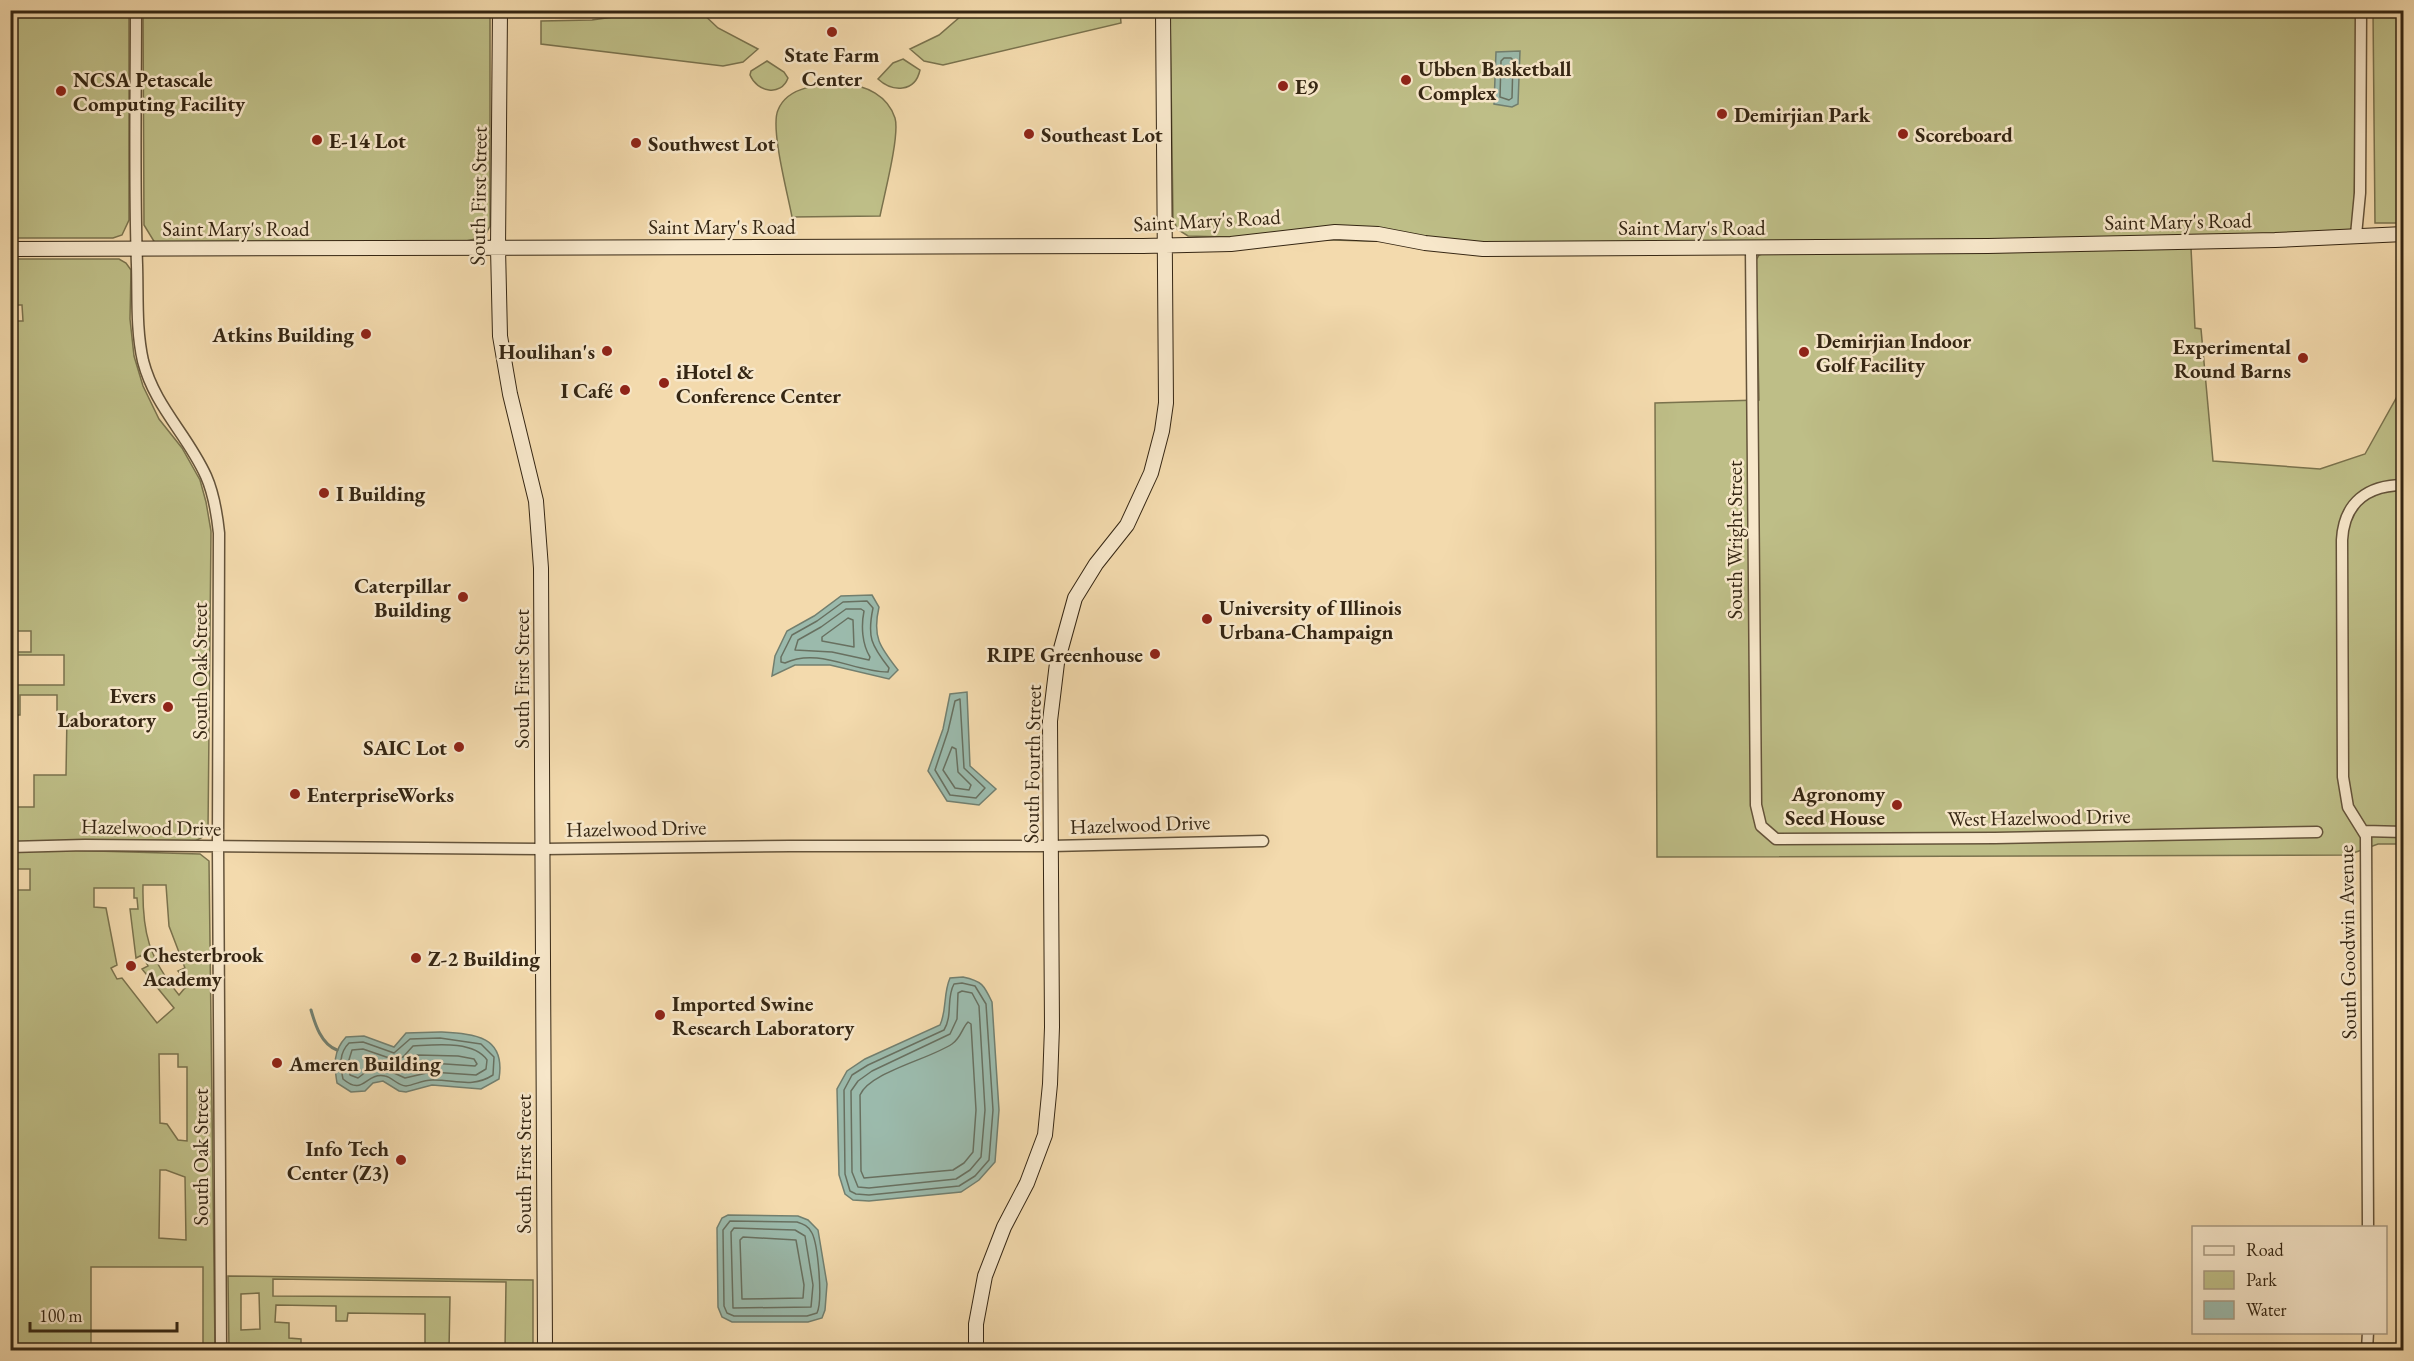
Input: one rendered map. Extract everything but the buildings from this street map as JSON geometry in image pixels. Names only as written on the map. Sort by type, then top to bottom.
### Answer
[{"type":"street","name":"South Oak Street","points":[[136,10],[136,249],[139,326],[144,362],[158,400],[189,445],[206,476],[217,514],[219,533],[221,1350]]},
{"type":"street","name":"South First Street","points":[[500,10],[498,248],[500,336],[510,394],[530,473],[539,533],[541,579],[545,1350]]},
{"type":"street","name":"South Fourth Street","points":[[976,1350],[976,1324],[985,1276],[1004,1227],[1027,1183],[1045,1135],[1052,1027],[1050,721],[1057,663],[1075,598],[1096,564],[1127,525],[1151,473],[1162,431],[1166,403],[1163,10]]},
{"type":"street","points":[[2356,235],[2360,193],[2361,10]]},
{"type":"street","name":"Saint Mary's Road","points":[[10,249],[1165,245],[1231,244],[1335,232],[1378,234],[1425,243],[1483,249],[1751,248],[2275,240],[2403,234]]},
{"type":"street","name":"South Wright Street","points":[[1751,248],[1755,805],[1764,831]]},
{"type":"street","name":"South Goodwin Avenue","points":[[2368,1226],[2364,831],[2348,807],[2343,777],[2343,531],[2349,513],[2366,493],[2384,486],[2403,485]]},
{"type":"street","name":"West Hazelwood Drive","points":[[1764,831],[1776,839],[2317,832]]},
{"type":"street","points":[[2364,831],[2403,832]]},
{"type":"street","name":"Hazelwood Drive","points":[[10,847],[543,849],[1051,846],[1263,841]]},
{"type":"street","points":[[2367,1350],[2368,1334]]},
{"type":"green space","points":[[45,10],[129,11],[129,220],[122,235],[113,238],[11,238],[11,14],[44,13]]},
{"type":"green space","points":[[968,10],[1120,11],[1121,23],[943,65],[924,61],[910,49],[939,35]]},
{"type":"green space","name":"E-14 Lot","points":[[143,11],[490,11],[490,226],[484,237],[466,241],[155,243],[144,225]]},
{"type":"green space","points":[[656,11],[700,11],[718,28],[758,49],[743,62],[723,66],[541,44],[541,21],[592,20]]},
{"type":"green space","points":[[1170,11],[2357,11],[2354,228],[2349,232],[2112,239],[1473,244],[1188,236],[1177,229],[1173,217]]},
{"type":"green space","points":[[2373,11],[2403,11],[2403,223],[2375,223]]},
{"type":"green space","points":[[903,59],[920,70],[913,83],[896,88],[878,79],[893,63]]},
{"type":"green space","points":[[767,61],[784,72],[788,78],[785,84],[775,90],[758,85],[750,75],[751,71]]},
{"type":"green space","points":[[844,84],[868,89],[875,93],[892,110],[895,118],[894,151],[880,216],[792,217],[776,131],[778,110],[790,95],[798,91],[817,86]]},
{"type":"green space","points":[[2191,248],[2195,328],[2201,329],[2213,461],[2320,469],[2365,454],[2403,386],[2403,844],[2378,844],[2348,855],[1657,857],[1655,403],[1759,400],[1756,260],[1759,255],[1766,253]]},
{"type":"green space","points":[[11,259],[119,259],[126,263],[131,270],[130,319],[134,356],[143,386],[159,419],[182,448],[200,480],[211,531],[208,830],[205,836],[195,841],[11,842],[10,807],[34,807],[34,775],[66,775],[67,715],[57,714],[57,695],[20,695],[20,715],[11,715],[11,685],[64,685],[64,655],[11,655],[11,652],[31,652],[31,631],[11,631],[10,321],[23,321],[22,305],[13,305],[13,297],[11,297]]},
{"type":"green space","points":[[10,851],[200,854],[209,861],[215,1350],[203,1350],[203,1267],[91,1267],[91,1350],[11,1350],[10,890],[30,890],[30,869],[11,869]],"holes":[[[143,885],[166,885],[169,926],[185,968],[178,971],[189,983],[179,995],[154,957],[146,931]],[[94,888],[134,888],[134,898],[137,898],[138,909],[130,909],[136,958],[142,955],[148,966],[142,969],[174,1008],[157,1023],[122,978],[117,979],[111,968],[117,965],[106,908],[94,907]],[[159,1054],[178,1054],[178,1067],[187,1067],[187,1141],[178,1140],[167,1124],[160,1123]],[[160,1170],[166,1170],[185,1177],[186,1240],[159,1238]]]},
{"type":"green space","points":[[228,1276],[533,1280],[533,1350],[505,1350],[506,1282],[273,1279],[273,1296],[450,1297],[449,1350],[425,1350],[425,1314],[348,1313],[347,1321],[336,1321],[336,1306],[276,1305],[275,1322],[289,1323],[289,1338],[301,1339],[301,1350],[229,1350]],"holes":[[[259,1293],[260,1329],[241,1330],[241,1294]]]},
{"type":"water","points":[[1520,51],[1518,104],[1512,107],[1494,104],[1496,52]]},
{"type":"water","points":[[872,595],[879,607],[876,626],[879,641],[886,655],[898,670],[889,679],[830,665],[795,665],[772,676],[775,656],[787,631],[814,616],[841,596]]},
{"type":"water","points":[[967,692],[970,766],[996,789],[979,805],[947,801],[928,771],[943,729],[950,694]]},
{"type":"water","points":[[963,977],[982,985],[992,1002],[999,1110],[995,1162],[979,1180],[961,1192],[869,1201],[853,1200],[845,1194],[839,1175],[837,1089],[847,1071],[865,1059],[940,1025],[950,978]]},
{"type":"water","points":[[440,1032],[475,1036],[492,1045],[498,1053],[499,1079],[481,1089],[432,1085],[406,1092],[399,1091],[383,1081],[373,1083],[365,1091],[351,1092],[337,1083],[336,1058],[346,1037],[364,1036],[394,1047],[406,1033]]},
{"type":"water","points":[[728,1215],[798,1216],[808,1220],[818,1230],[827,1284],[825,1310],[822,1318],[808,1322],[732,1322],[722,1317],[718,1307],[717,1228],[722,1218]]},
{"type":"waterway","points":[[311,1010],[323,1038],[337,1050]]},
{"type":"place","name":"State Farm Center","points":[[832,32]]},
{"type":"place","name":"Ubben Basketball Complex","points":[[1406,80]]},
{"type":"place","name":"E9","points":[[1283,86]]},
{"type":"place","name":"NCSA Petascale Computing Facility","points":[[61,91]]},
{"type":"place","name":"Demirjian Park","points":[[1722,114]]},
{"type":"place","name":"Southeast Lot","points":[[1029,134]]},
{"type":"place","name":"Scoreboard","points":[[1903,134]]},
{"type":"place","name":"E-14 Lot","points":[[317,140]]},
{"type":"place","name":"Southwest Lot","points":[[636,143]]},
{"type":"place","name":"Atkins Building","points":[[366,334]]},
{"type":"place","name":"Houlihan's","points":[[607,351]]},
{"type":"place","name":"Demirjian Indoor Golf Facility","points":[[1804,352]]},
{"type":"place","name":"Experimental Round Barns","points":[[2303,358]]},
{"type":"place","name":"iHotel & Conference Center","points":[[664,383]]},
{"type":"place","name":"I Café","points":[[625,390]]},
{"type":"place","name":"I Building","points":[[324,493]]},
{"type":"place","name":"Caterpillar Building","points":[[463,597]]},
{"type":"place","name":"University of Illinois Urbana-Champaign","points":[[1207,619]]},
{"type":"place","name":"RIPE Greenhouse","points":[[1155,654]]},
{"type":"place","name":"Evers Laboratory","points":[[168,707]]},
{"type":"place","name":"SAIC Lot","points":[[459,747]]},
{"type":"place","name":"EnterpriseWorks","points":[[295,794]]},
{"type":"place","name":"Agronomy Seed House","points":[[1897,805]]},
{"type":"place","name":"Z-2 Building","points":[[416,958]]},
{"type":"place","name":"Chesterbrook Academy","points":[[131,966]]},
{"type":"place","name":"Imported Swine Research Laboratory","points":[[660,1015]]},
{"type":"place","name":"Ameren Building","points":[[277,1063]]},
{"type":"place","name":"Info Tech Center (Z3)","points":[[401,1160]]}]
